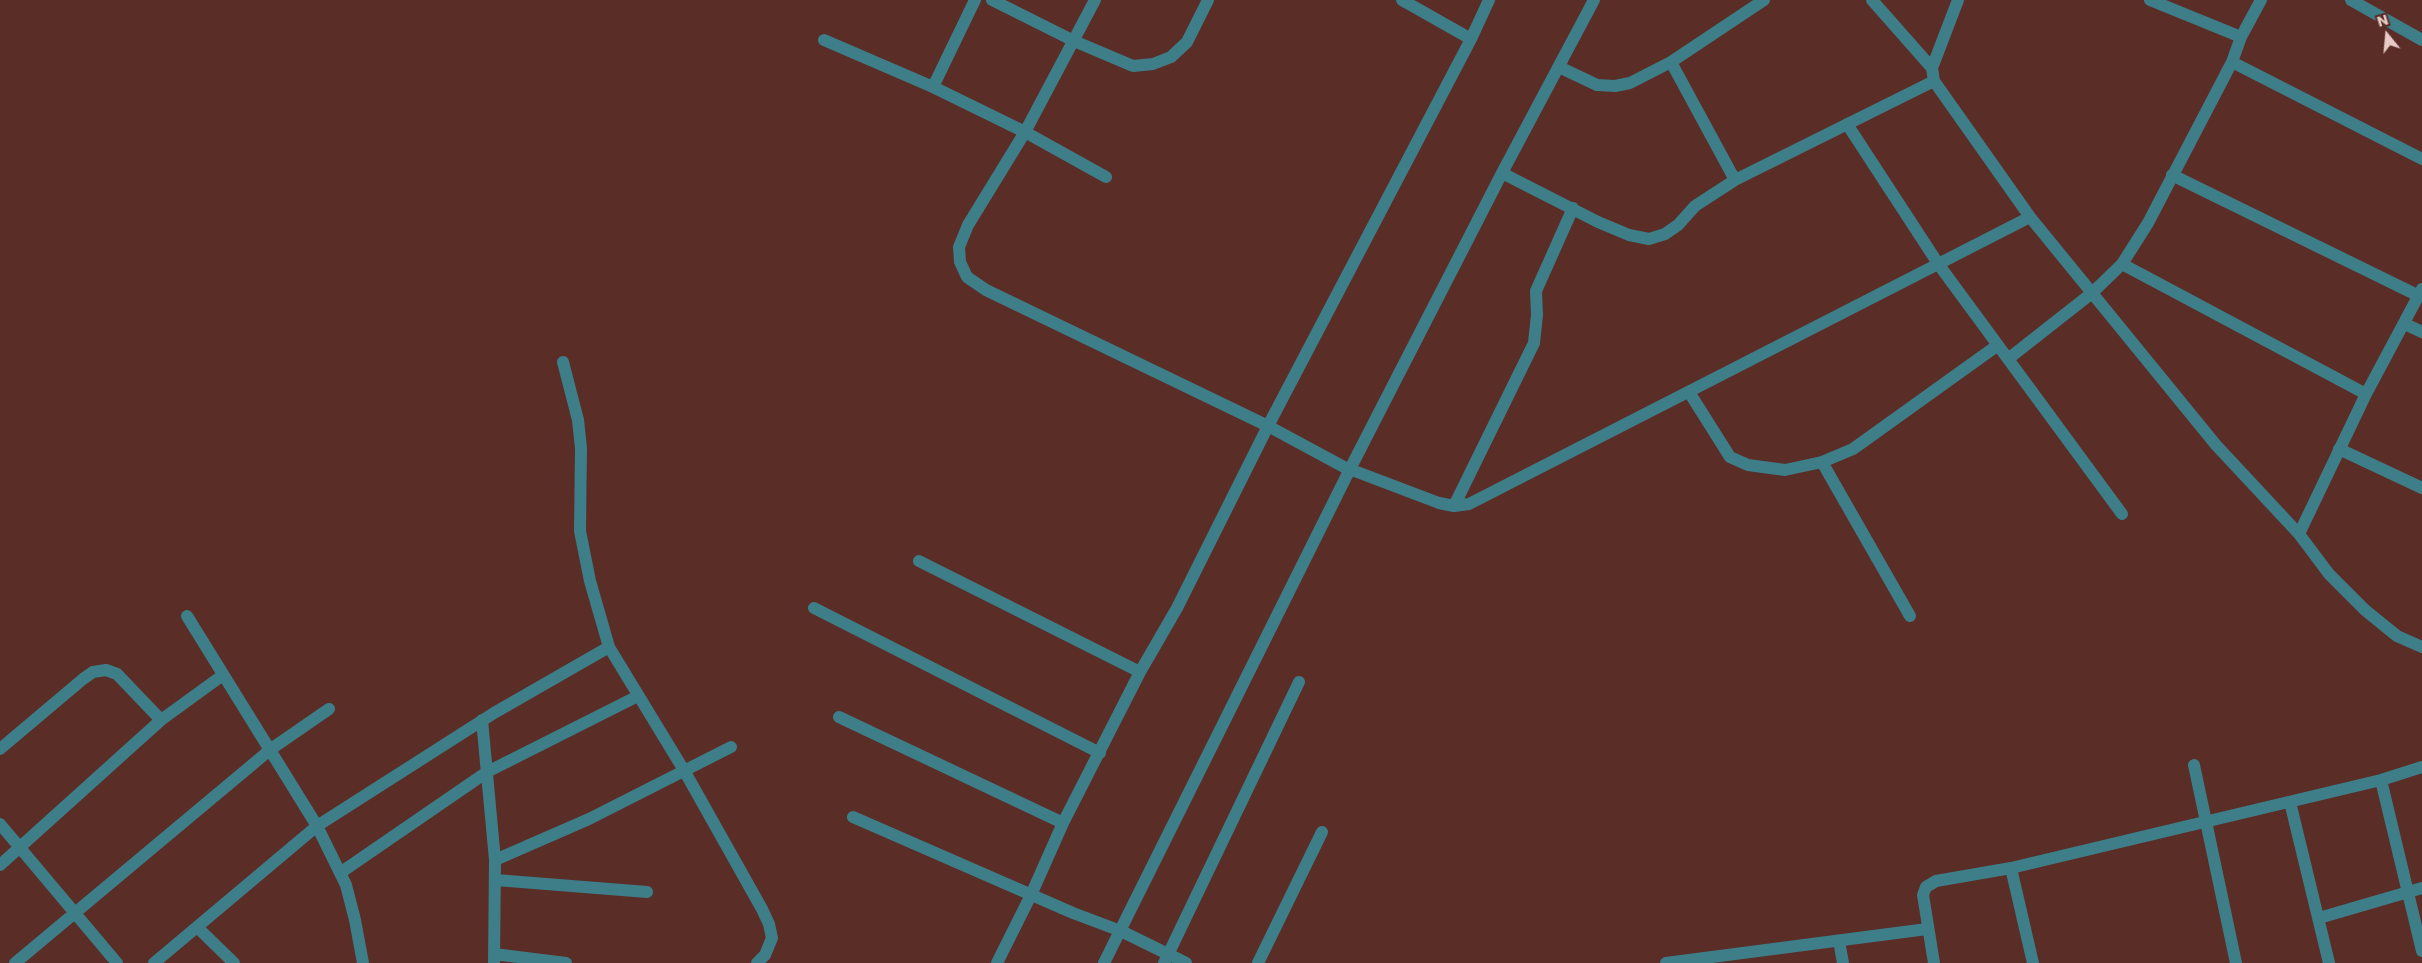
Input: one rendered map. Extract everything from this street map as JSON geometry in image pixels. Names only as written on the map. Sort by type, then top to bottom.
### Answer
[{"type":"street","points":[[933,87],[975,0]]},
{"type":"street","points":[[992,0],[1074,41],[1133,66],[1154,64],[1171,57],[1187,42],[1208,0]]},
{"type":"street","points":[[1095,0],[1025,132],[968,225],[959,247],[960,262],[967,277],[986,290],[1268,426],[1347,468],[1438,503],[1454,506],[1469,504],[2030,217]]},
{"type":"street","points":[[1402,0],[1471,39]]},
{"type":"street","points":[[997,962],[1031,895],[1063,823],[1100,754],[1140,672],[1177,608],[1268,426],[1471,39],[1489,0]]},
{"type":"street","points":[[1104,963],[1116,930],[1347,468],[1594,0]]},
{"type":"street","points":[[1559,67],[1597,85],[1615,86],[1630,83],[1671,62],[1764,0]]},
{"type":"street","points":[[1872,0],[1933,75],[2030,217],[2216,446],[2299,534],[2329,574],[2365,610],[2397,636],[2422,647]]},
{"type":"street","points":[[1502,173],[1629,235],[1649,239],[1665,234],[1678,224],[1695,206],[1736,180],[1847,124],[1933,75],[1958,0]]},
{"type":"street","points":[[2150,0],[2241,37]]},
{"type":"street","points":[[2008,359],[2092,293],[2122,264],[2148,223],[2232,62],[2241,37],[2261,0]]},
{"type":"street","points":[[2351,0],[2422,40]]},
{"type":"street","points":[[824,40],[933,87],[1025,132],[1106,177]]},
{"type":"street","points":[[1671,62],[1736,180]]},
{"type":"street","points":[[2232,62],[2422,159]]},
{"type":"street","points":[[1847,124],[1939,265],[2122,514]]},
{"type":"street","points":[[2172,175],[2420,292],[2405,324],[2366,394],[2299,534]]},
{"type":"street","points":[[1454,506],[1534,343],[1537,321],[1536,291],[1573,208]]},
{"type":"street","points":[[2122,264],[2366,394]]},
{"type":"street","points":[[2405,324],[2422,332]]},
{"type":"street","points":[[1689,392],[1730,457],[1748,465],[1786,470],[1822,462],[1853,449],[1998,345]]},
{"type":"street","points":[[563,362],[578,420],[581,448],[580,531],[590,581],[609,647],[685,772],[769,924],[772,938],[765,955],[757,963]]},
{"type":"street","points":[[2339,449],[2422,488]]},
{"type":"street","points":[[1822,462],[1910,616]]},
{"type":"street","points":[[919,561],[1140,672]]},
{"type":"street","points":[[814,608],[1100,754]]},
{"type":"street","points":[[188,616],[223,675],[271,748],[317,826],[346,885],[363,963]]},
{"type":"street","points":[[154,963],[317,826],[482,720],[609,647]]},
{"type":"street","points":[[0,748],[93,672],[106,670],[117,674],[161,720]]},
{"type":"street","points":[[0,865],[161,720],[223,675]]},
{"type":"street","points":[[1167,959],[1299,682]]},
{"type":"street","points":[[340,873],[487,772],[638,696]]},
{"type":"street","points":[[15,963],[73,913],[210,802],[271,748],[328,709]]},
{"type":"street","points":[[839,717],[1063,823]]},
{"type":"street","points":[[482,720],[495,860],[494,959],[566,963]]},
{"type":"street","points":[[495,860],[589,819],[731,748]]},
{"type":"street","points":[[2194,765],[2236,963]]},
{"type":"street","points":[[1934,963],[1923,895],[1926,887],[1936,881],[2012,868],[2206,820],[2382,780],[2422,767]]},
{"type":"street","points":[[2382,780],[2422,951]]},
{"type":"street","points":[[2290,802],[2320,918],[2329,963]]},
{"type":"street","points":[[853,817],[1116,930],[1167,959],[1186,963]]},
{"type":"street","points":[[0,824],[117,963]]},
{"type":"street","points":[[1258,963],[1322,832]]},
{"type":"street","points":[[2012,868],[2033,963]]},
{"type":"street","points":[[496,880],[646,892]]},
{"type":"street","points":[[2320,918],[2422,888]]},
{"type":"street","points":[[197,927],[234,963]]},
{"type":"street","points":[[1666,963],[1675,960],[1749,958],[1839,941],[1927,929]]},
{"type":"street","points":[[1839,941],[1843,963]]}]
